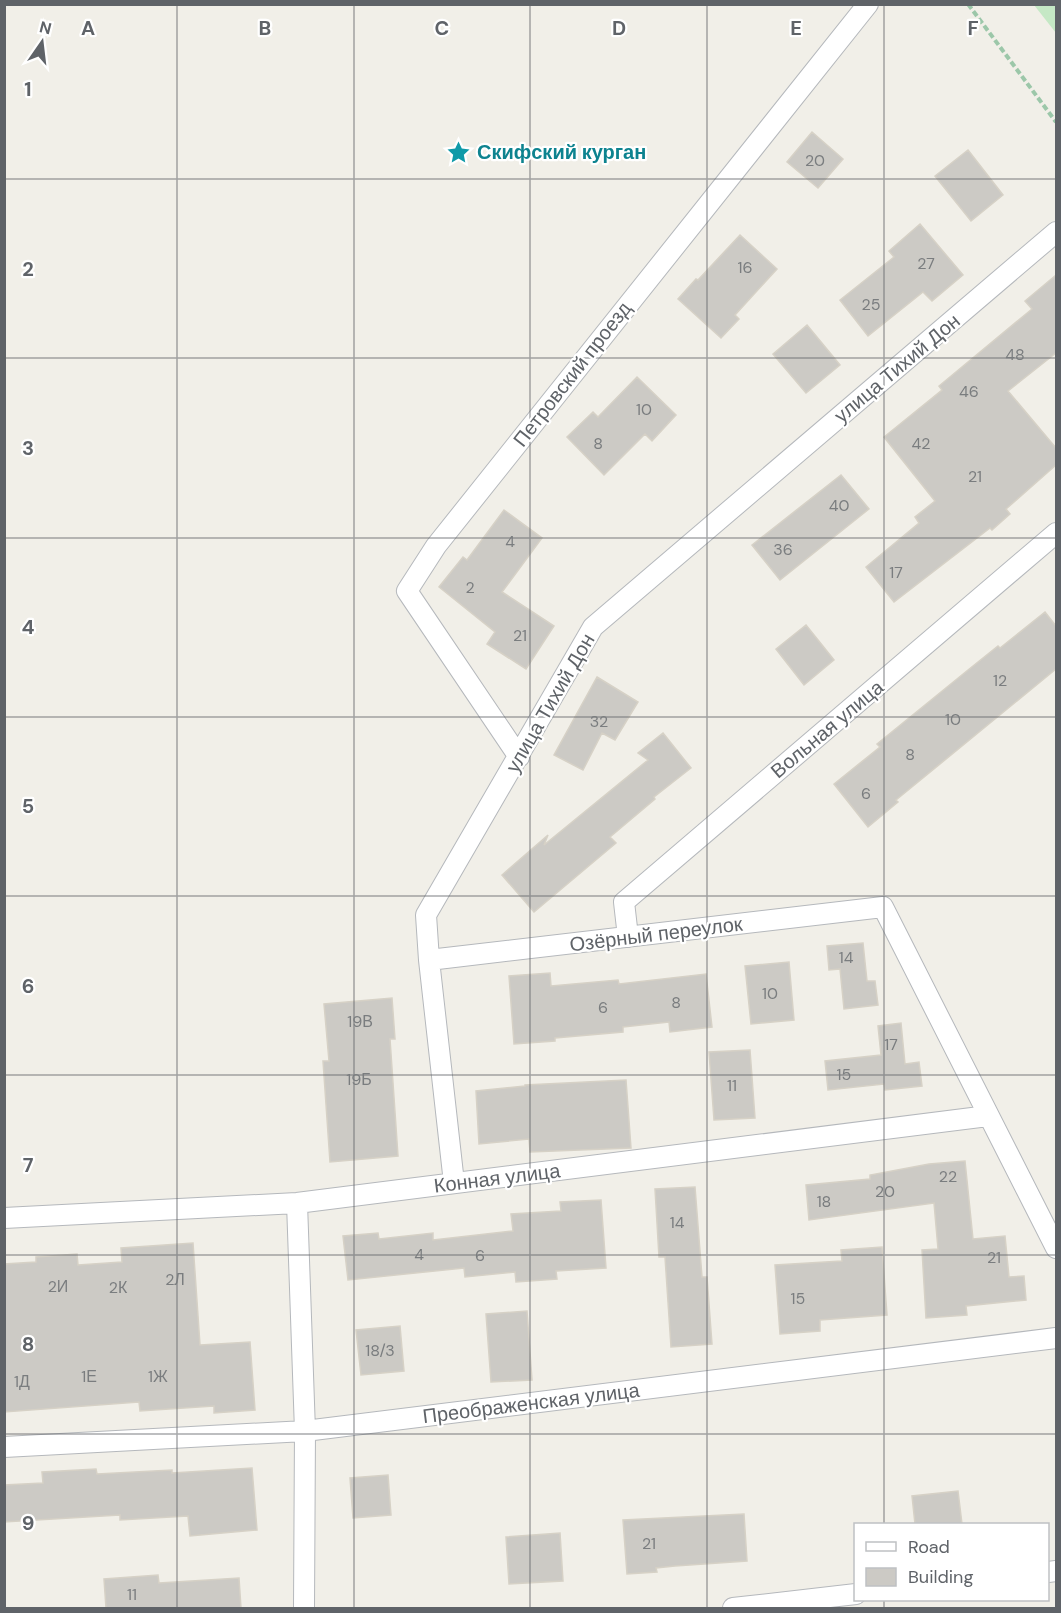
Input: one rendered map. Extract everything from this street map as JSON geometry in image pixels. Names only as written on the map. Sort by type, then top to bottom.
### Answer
[{"type":"street","name":"Петровский проезд","points":[[519,757],[406,591],[436,546],[868,4]]},
{"type":"street","name":"улица Тихий Дон","points":[[454,1183],[426,915],[593,627],[1056,232]]},
{"type":"street","name":"Вольная улица","points":[[628,937],[624,902],[1056,533]]},
{"type":"street","name":"Озёрный переулок","points":[[429,960],[883,907],[988,1116]]},
{"type":"street","name":"Конная улица","points":[[4,1218],[297,1203],[988,1116]]},
{"type":"street","points":[[988,1116],[1056,1248]]},
{"type":"street","points":[[297,1203],[304,1431],[304,1608]]},
{"type":"street","name":"Преображенская улица","points":[[4,1447],[304,1431],[1056,1338]]},
{"type":"street","points":[[734,1608],[854,1594]]},
{"type":"path","points":[[968,4],[1056,122]]},
{"type":"green space","points":[[1034,5],[1056,5],[1056,33]]},
{"type":"building","points":[[812,132],[843,159],[818,188],[787,162]]},
{"type":"building","points":[[968,150],[1003,195],[971,221],[935,176]]},
{"type":"building","points":[[920,224],[963,275],[932,301],[923,292],[868,336],[840,300],[894,257],[889,251]]},
{"type":"building","points":[[740,235],[777,269],[735,315],[739,319],[721,338],[678,299]]},
{"type":"building","points":[[1056,275],[1056,353],[1008,391],[1056,448],[1056,465],[1006,509],[1010,514],[992,530],[990,528],[894,602],[866,567],[919,523],[915,517],[935,501],[884,437],[942,390],[939,386],[1032,309],[1025,301]]},
{"type":"building","points":[[807,325],[840,365],[806,393],[773,354]]},
{"type":"building","points":[[637,377],[676,415],[652,441],[645,434],[604,475],[567,437],[593,412],[598,417]]},
{"type":"building","points":[[841,475],[869,509],[780,580],[752,545]]},
{"type":"building","points":[[504,510],[542,538],[502,592],[554,626],[526,669],[487,644],[495,632],[439,587],[463,557],[467,560]]},
{"type":"building","points":[[1045,612],[1056,626],[1056,669],[896,800],[898,802],[868,827],[834,784],[880,747],[877,744],[998,646],[1000,648]]},
{"type":"building","points":[[806,625],[834,660],[804,685],[776,649]]},
{"type":"building","points":[[597,677],[638,702],[615,740],[602,733],[583,770],[554,755]]},
{"type":"building","points":[[663,733],[691,768],[654,797],[655,799],[610,837],[616,843],[534,912],[502,875],[548,835],[544,845],[648,760],[638,753]]},
{"type":"building","points":[[863,943],[867,981],[875,981],[878,1005],[844,1009],[840,969],[829,970],[827,946]]},
{"type":"building","points":[[789,962],[794,1020],[751,1024],[745,966]]},
{"type":"building","points":[[550,973],[551,986],[618,980],[619,984],[706,974],[712,1027],[670,1032],[669,1022],[623,1027],[623,1032],[514,1044],[509,976]]},
{"type":"building","points":[[392,998],[395,1039],[390,1039],[398,1156],[330,1162],[323,1061],[329,1061],[324,1004]]},
{"type":"building","points":[[901,1023],[905,1064],[919,1062],[922,1086],[885,1090],[884,1084],[828,1090],[825,1061],[881,1055],[878,1026]]},
{"type":"building","points":[[750,1050],[755,1118],[714,1120],[709,1052]]},
{"type":"building","points":[[626,1080],[631,1148],[530,1152],[529,1139],[479,1144],[476,1091],[525,1085]]},
{"type":"building","points":[[965,1161],[973,1239],[1005,1236],[1009,1277],[1024,1276],[1026,1300],[966,1306],[967,1315],[926,1318],[922,1250],[938,1249],[934,1203],[809,1220],[806,1185],[870,1179],[870,1175],[929,1164]]},
{"type":"building","points":[[695,1187],[702,1277],[707,1277],[712,1344],[671,1347],[665,1257],[659,1257],[655,1189]]},
{"type":"building","points":[[601,1200],[606,1268],[556,1271],[557,1279],[516,1282],[515,1272],[465,1277],[464,1268],[348,1280],[343,1236],[378,1233],[379,1239],[433,1233],[433,1240],[513,1231],[511,1214],[561,1211],[560,1202]]},
{"type":"building","points":[[193,1243],[200,1345],[250,1342],[255,1410],[214,1413],[214,1406],[140,1411],[139,1402],[4,1412],[4,1264],[36,1262],[36,1257],[77,1254],[78,1265],[122,1262],[121,1248]]},
{"type":"building","points":[[882,1247],[887,1315],[820,1320],[820,1331],[780,1334],[775,1265],[842,1261],[841,1250]]},
{"type":"building","points":[[527,1311],[532,1380],[491,1382],[486,1314]]},
{"type":"building","points":[[400,1326],[404,1371],[361,1375],[356,1330]]},
{"type":"building","points":[[252,1468],[257,1530],[190,1536],[188,1516],[120,1520],[120,1515],[4,1522],[4,1485],[43,1483],[42,1472],[96,1469],[97,1474],[172,1470],[172,1473]]},
{"type":"building","points":[[388,1475],[391,1515],[353,1518],[350,1478]]},
{"type":"building","points":[[958,1491],[962,1523],[915,1523],[912,1496]]},
{"type":"building","points":[[744,1514],[747,1561],[656,1568],[657,1572],[627,1574],[623,1520]]},
{"type":"building","points":[[560,1533],[563,1581],[509,1584],[506,1537]]},
{"type":"building","points":[[158,1575],[159,1583],[239,1578],[241,1608],[106,1608],[104,1579]]},
{"type":"place","name":"Скифский курган","points":[[459,152]]}]
